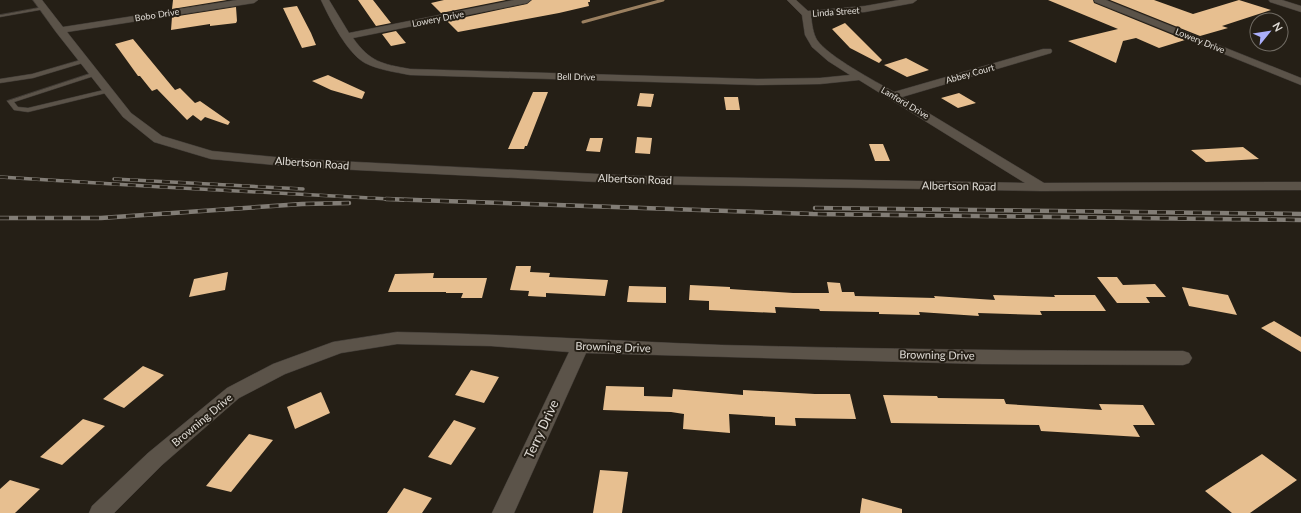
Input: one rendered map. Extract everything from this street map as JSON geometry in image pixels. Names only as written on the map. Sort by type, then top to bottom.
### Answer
[{"type":"street","name":"Bobo Drive","points":[[59,30],[254,0]]},
{"type":"street","name":"Bell Drive","points":[[325,0],[355,48],[363,57],[383,66],[410,72],[757,82],[820,81],[859,77]]},
{"type":"street","name":"Lowery Drive","points":[[348,36],[527,0]]},
{"type":"street","points":[[791,0],[806,14]]},
{"type":"street","name":"Linda Street","points":[[806,14],[865,10],[913,0]]},
{"type":"street","name":"Lowery Drive","points":[[1098,0],[1301,82]]},
{"type":"street","points":[[1272,0],[1301,9]]},
{"type":"street","name":"Albertson Road","points":[[40,4],[59,30],[127,114],[158,139],[211,155],[296,163],[638,180],[1042,188],[1301,186]]},
{"type":"street","name":"Lanford Drive","points":[[806,14],[808,34],[813,42],[832,59],[859,77],[894,96],[1042,188]]},
{"type":"street","name":"Abbey Court","points":[[894,96],[1047,51]]},
{"type":"street","name":"Browning Drive","points":[[100,513],[155,459],[232,393],[279,368],[339,347],[397,338],[491,340],[580,346],[982,357],[1183,358]]},
{"type":"street","name":"Terry Drive","points":[[503,513],[580,346]]},
{"type":"lane","points":[[0,16],[40,4]]},
{"type":"lane","points":[[0,81],[33,76],[84,61]]},
{"type":"lane","points":[[95,74],[10,101],[16,109],[28,110],[108,91]]},
{"type":"building","points":[[173,0],[227,0],[172,9]]},
{"type":"building","points":[[358,0],[373,0],[391,23],[376,26]]},
{"type":"building","points":[[444,0],[506,0],[441,13],[431,3]]},
{"type":"building","points":[[532,0],[590,0],[590,2],[588,2],[589,6],[559,13],[458,32],[447,21],[527,4]]},
{"type":"building","points":[[1048,0],[1093,0],[1094,3],[1185,40],[1159,48],[1136,38],[1123,41],[1116,63],[1068,41],[1118,29]]},
{"type":"building","points":[[1110,0],[1154,0],[1193,14],[1239,0],[1271,10],[1265,12],[1249,12],[1249,17],[1222,26],[1228,28],[1200,36]]},
{"type":"building","points":[[297,6],[316,45],[302,48],[283,8]]},
{"type":"building","points":[[236,7],[236,23],[210,26],[210,24],[171,30],[172,17]]},
{"type":"building","points":[[845,23],[882,60],[879,63],[850,48],[832,29]]},
{"type":"building","points":[[396,31],[406,43],[391,46],[382,34]]},
{"type":"building","points":[[133,39],[175,90],[180,88],[195,103],[200,101],[230,122],[228,125],[205,117],[201,121],[193,115],[187,120],[157,89],[152,91],[140,76],[138,76],[115,44]]},
{"type":"building","points":[[906,58],[929,70],[907,77],[884,65]]},
{"type":"building","points":[[328,75],[365,92],[362,99],[331,90],[312,81]]},
{"type":"building","points":[[533,92],[548,92],[527,146],[525,146],[524,149],[508,149]]},
{"type":"building","points":[[640,93],[654,94],[651,107],[637,106]]},
{"type":"building","points":[[959,93],[976,103],[958,108],[941,98]]},
{"type":"building","points":[[724,97],[738,97],[740,110],[726,110]]},
{"type":"building","points":[[637,137],[652,138],[650,154],[635,153]]},
{"type":"building","points":[[590,138],[603,138],[600,152],[586,151]]},
{"type":"building","points":[[869,144],[883,144],[890,161],[875,161]]},
{"type":"building","points":[[1243,147],[1259,159],[1206,162],[1191,150]]},
{"type":"building","points":[[516,266],[531,266],[530,272],[550,273],[549,277],[608,280],[605,296],[546,293],[546,297],[528,296],[529,291],[510,290]]},
{"type":"building","points":[[228,272],[225,290],[189,297],[194,279]]},
{"type":"building","points":[[434,273],[433,278],[487,278],[482,298],[461,298],[463,293],[388,292],[395,274]]},
{"type":"building","points":[[1097,277],[1117,277],[1123,285],[1155,284],[1166,297],[1146,297],[1150,303],[1117,303]]},
{"type":"building","points":[[827,282],[840,283],[842,292],[854,292],[855,296],[935,298],[934,296],[995,300],[993,295],[1055,297],[1054,295],[1095,295],[1106,311],[1040,311],[1042,315],[978,313],[979,316],[919,312],[920,315],[879,314],[879,312],[820,311],[819,309],[775,307],[776,313],[709,310],[709,301],[689,300],[690,285],[793,293],[829,293]]},
{"type":"building","points":[[629,286],[666,287],[666,303],[627,302]]},
{"type":"building","points":[[1182,287],[1228,295],[1237,315],[1189,306]]},
{"type":"building","points":[[1274,321],[1301,337],[1301,352],[1261,328]]},
{"type":"building","points":[[143,366],[164,375],[124,408],[103,399]]},
{"type":"building","points":[[471,370],[499,377],[484,403],[455,395]]},
{"type":"building","points":[[606,386],[644,387],[644,396],[672,397],[673,389],[743,395],[743,390],[815,394],[850,394],[856,419],[795,418],[796,426],[775,425],[775,417],[729,414],[730,433],[683,429],[684,414],[671,412],[603,410]]},
{"type":"building","points":[[321,392],[330,413],[295,429],[287,407]]},
{"type":"building","points":[[883,395],[1004,399],[1006,404],[1102,410],[1099,404],[1143,405],[1155,425],[1133,425],[1140,437],[1041,431],[1039,425],[891,423]]},
{"type":"building","points":[[83,419],[105,426],[62,465],[40,457]]},
{"type":"building","points":[[454,420],[476,428],[451,465],[428,457]]},
{"type":"building","points":[[249,434],[273,440],[231,492],[206,486]]},
{"type":"building","points":[[1262,454],[1297,480],[1250,513],[1232,513],[1205,491]]},
{"type":"building","points":[[600,470],[628,472],[622,513],[593,513]]},
{"type":"building","points":[[10,480],[40,489],[15,513],[0,513],[0,489]]},
{"type":"building","points":[[404,488],[432,498],[422,513],[387,513]]},
{"type":"building","points":[[862,498],[902,509],[902,513],[860,513]]},
{"type":"waterway","points":[[583,22],[663,0]]},
{"type":"railway","points":[[0,177],[395,199]]},
{"type":"railway","points":[[114,179],[303,189]]},
{"type":"railway","points":[[386,199],[395,199]]},
{"type":"railway","points":[[395,199],[813,214],[1301,220]]},
{"type":"railway","points":[[395,199],[408,200]]},
{"type":"railway","points":[[0,218],[101,218],[302,204],[349,203]]},
{"type":"railway","points":[[815,208],[1301,214]]}]
